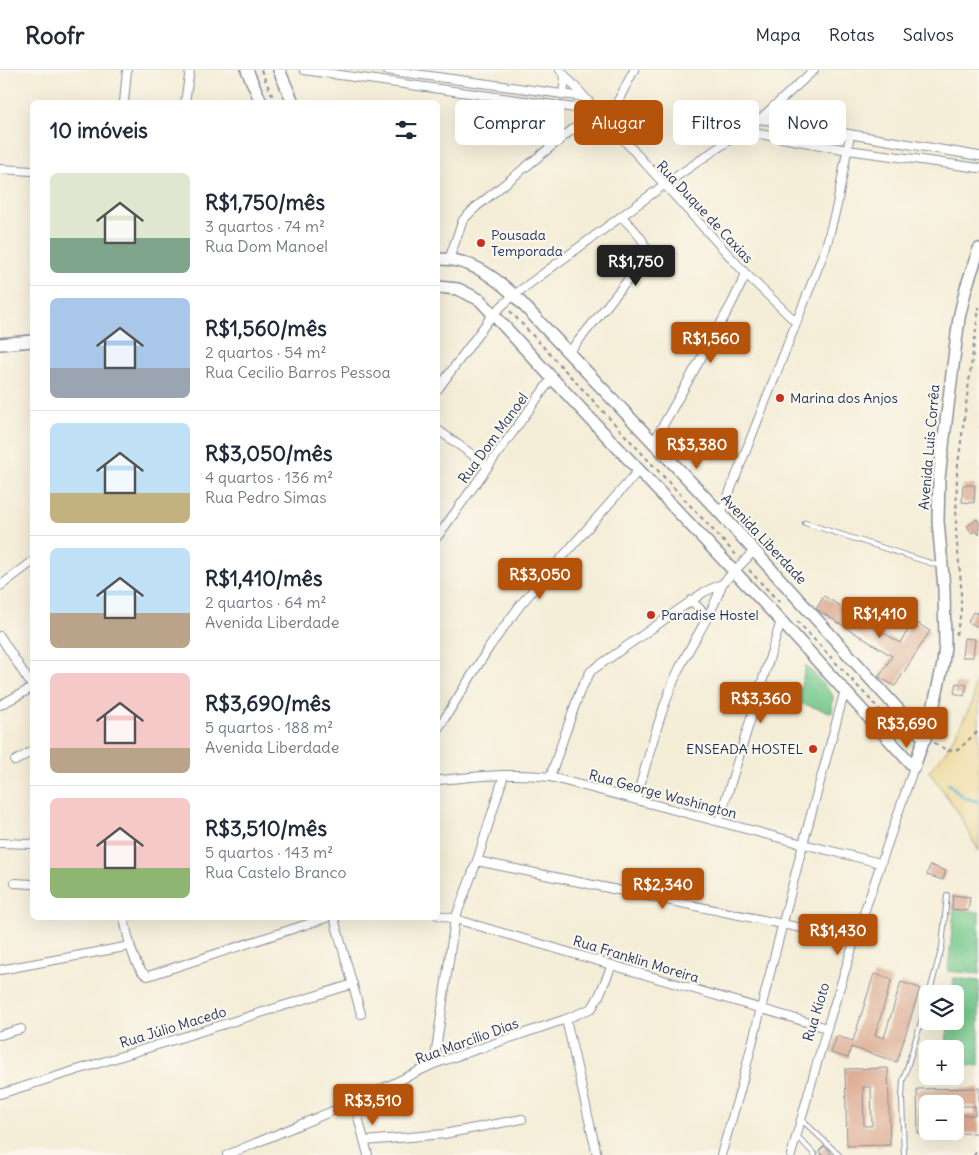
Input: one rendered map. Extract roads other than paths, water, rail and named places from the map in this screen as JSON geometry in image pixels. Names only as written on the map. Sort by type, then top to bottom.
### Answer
[{"type":"main road","points":[[246,70],[260,100]]},
{"type":"main road","points":[[279,70],[292,100]]},
{"type":"main road","name":"Avenida Luís Corrêa","points":[[925,739],[944,654],[942,567],[937,509],[940,458],[961,308],[979,249]]},
{"type":"main road","name":"Avenida Liberdade","points":[[443,259],[475,266],[496,279],[514,295],[721,514],[925,739]]},
{"type":"main road","points":[[440,287],[458,288],[480,300],[781,621],[914,767]]},
{"type":"main road","points":[[0,344],[30,341]]},
{"type":"main road","name":"Rua Kioto","points":[[914,767],[925,739]]},
{"type":"street","points":[[124,100],[128,70]]},
{"type":"street","points":[[185,100],[190,70]]},
{"type":"street","points":[[304,70],[573,107],[573,96]]},
{"type":"street","points":[[386,70],[584,98]]},
{"type":"street","points":[[618,100],[634,70]]},
{"type":"street","points":[[760,119],[814,70]]},
{"type":"street","points":[[396,83],[398,72]]},
{"type":"street","points":[[563,73],[563,95]]},
{"type":"street","name":"Rua Duque de Caxias","points":[[563,73],[584,98]]},
{"type":"street","points":[[760,119],[979,156]]},
{"type":"street","points":[[443,259],[463,220],[476,207],[574,128]]},
{"type":"street","points":[[759,134],[848,150],[979,168]]},
{"type":"street","points":[[721,514],[826,247],[837,204],[850,135]]},
{"type":"street","name":"Rua Duque de Caxias","points":[[628,145],[746,274],[796,322]]},
{"type":"street","points":[[440,385],[493,314],[514,295],[722,145]]},
{"type":"street","points":[[0,169],[30,171]]},
{"type":"street","points":[[568,353],[647,256],[648,252],[639,236],[622,217]]},
{"type":"street","points":[[653,443],[746,274]]},
{"type":"street","name":"Rua Dom Manoel","points":[[440,533],[552,378]]},
{"type":"street","points":[[440,431],[488,466]]},
{"type":"street","points":[[440,726],[490,646],[521,604],[639,470]]},
{"type":"street","points":[[550,777],[580,691],[591,671],[704,592],[722,584],[754,551]]},
{"type":"street","points":[[0,586],[30,564]]},
{"type":"street","points":[[636,799],[660,720],[679,669],[718,598],[722,584]]},
{"type":"street","points":[[692,600],[708,617]]},
{"type":"street","points":[[719,821],[781,621]]},
{"type":"street","points":[[0,636],[30,684]]},
{"type":"street","points":[[0,705],[30,688]]},
{"type":"street","points":[[721,1155],[740,1091],[803,844],[845,690]]},
{"type":"street","points":[[15,761],[30,752]]},
{"type":"street","name":"Rua Kioto","points":[[792,1155],[827,1028],[880,863],[914,767]]},
{"type":"street","name":"Rua George Washington","points":[[440,780],[527,774],[550,777],[880,863]]},
{"type":"street","points":[[434,1064],[455,919],[504,775]]},
{"type":"street","points":[[0,843],[30,844]]},
{"type":"street","points":[[476,861],[855,939]]},
{"type":"street","points":[[15,883],[30,884]]},
{"type":"street","name":"Rua Franklin Moreira","points":[[440,915],[827,1028]]},
{"type":"street","points":[[124,920],[130,946],[141,972],[148,976],[320,920]]},
{"type":"street","points":[[335,920],[361,1014]]},
{"type":"street","points":[[0,970],[130,946]]},
{"type":"street","name":"Rua Marcílio Dias","points":[[227,1155],[354,1102],[434,1064],[566,1019],[592,1008],[612,965]]},
{"type":"street","name":"Rua Júlio Macedo","points":[[0,1094],[354,984]]},
{"type":"street","points":[[566,1019],[597,1155]]},
{"type":"street","points":[[0,1034],[21,1030]]},
{"type":"street","points":[[354,1102],[368,1155]]},
{"type":"street","points":[[365,1141],[444,1134],[522,1119]]},
{"type":"lane","points":[[805,523],[942,567]]},
{"type":"lane","points":[[931,985],[942,947],[947,895]]},
{"type":"lane","points":[[904,1155],[903,1081],[919,1029]]},
{"type":"lane","points":[[801,1119],[839,1155]]},
{"type":"lane","points":[[797,1136],[815,1155]]},
{"type":"waterway","points":[[948,783],[963,797],[979,802]]},
{"type":"place","name":"Pousada Temporada","points":[[481,243]]},
{"type":"place","name":"Marina dos Anjos","points":[[780,398]]},
{"type":"place","name":"Paradise Hostel","points":[[651,615]]},
{"type":"place","name":"ENSEADA HOSTEL","points":[[813,749]]}]
